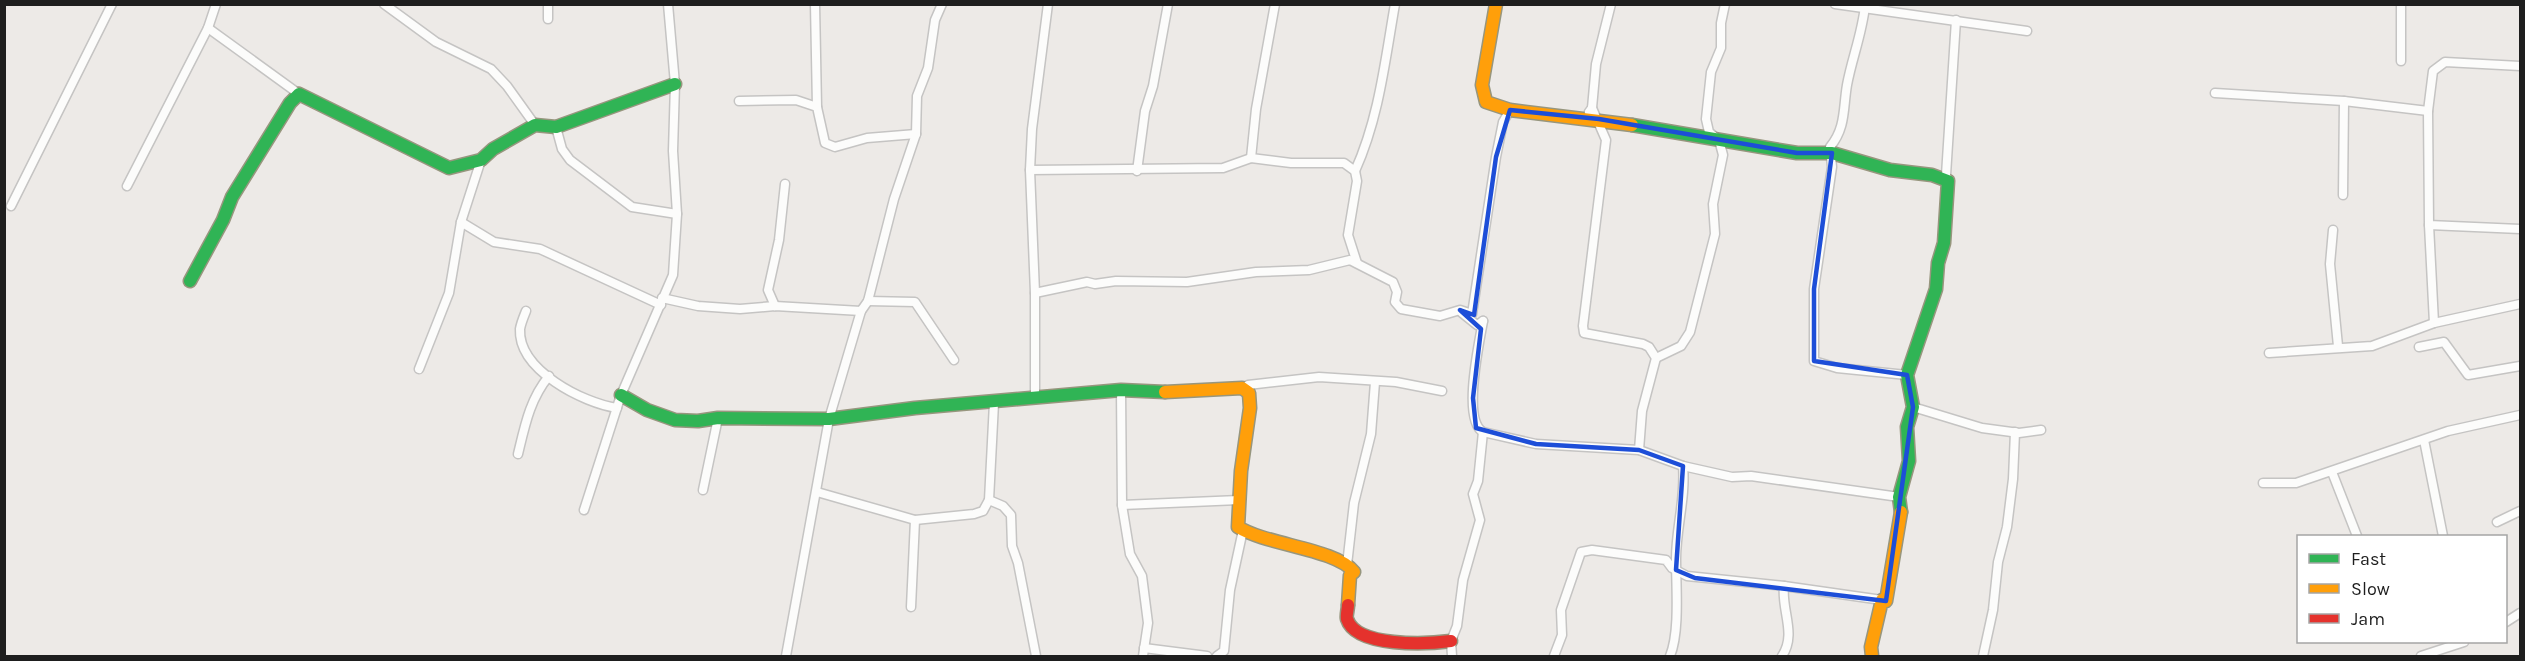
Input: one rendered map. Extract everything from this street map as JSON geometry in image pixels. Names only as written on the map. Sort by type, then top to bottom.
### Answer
[{"type":"street","points":[[11,206],[112,4]]},
{"type":"street","points":[[127,186],[208,28],[216,4]]},
{"type":"street","points":[[384,4],[436,42],[491,69],[507,86],[534,125]]},
{"type":"street","points":[[548,4],[548,19]]},
{"type":"street","points":[[584,510],[616,408],[673,275],[677,214],[673,151],[675,84],[668,4]]},
{"type":"street","points":[[815,4],[817,107],[825,143],[835,147],[867,138],[916,134]]},
{"type":"street","points":[[786,657],[818,492],[829,419],[861,311],[868,301],[894,199],[916,134],[917,96],[931,53],[935,20],[942,4]]},
{"type":"street","points":[[1035,399],[1035,293],[1030,170],[1048,4]]},
{"type":"street","points":[[1137,171],[1145,111],[1153,86],[1168,4]]},
{"type":"street","points":[[1251,158],[1259,87],[1275,4]]},
{"type":"street","points":[[1357,263],[1348,235],[1357,181],[1355,171],[1369,142],[1376,113],[1395,4]]},
{"type":"street","points":[[1496,4],[1482,85],[1482,94],[1490,104],[1510,110],[1599,119],[1797,153],[1830,152],[1890,170],[1932,175],[1948,181]]},
{"type":"street","points":[[1583,119],[1592,108],[1598,54],[1611,4]]},
{"type":"street","points":[[1656,358],[1681,346],[1690,332],[1715,234],[1713,204],[1723,155],[1719,140],[1709,132],[1706,119],[1712,72],[1721,48],[1721,23],[1725,4]]},
{"type":"street","points":[[1836,4],[1865,6],[2027,31]]},
{"type":"street","points":[[2401,4],[2401,61]]},
{"type":"street","points":[[1865,6],[1862,29],[1847,85],[1844,122],[1830,152],[1828,201],[1814,289],[1814,361],[1837,368],[1907,375]]},
{"type":"street","points":[[1554,657],[1562,634],[1561,610],[1581,552],[1666,560],[1676,570],[1695,578],[1784,586],[1886,601],[1902,509],[1899,497],[1908,466],[1907,427],[1913,407],[1907,375],[1936,289],[1938,263],[1944,243],[1956,20]]},
{"type":"street","points":[[208,28],[299,94],[448,168],[481,160],[534,125],[556,127],[675,84]]},
{"type":"street","points":[[2434,323],[2429,225],[2428,111],[2433,71],[2445,62],[2520,66]]},
{"type":"street","points":[[2215,93],[2344,101],[2428,111]]},
{"type":"street","points":[[190,281],[223,220],[232,197],[290,103],[299,94]]},
{"type":"street","points":[[739,101],[796,99],[817,107]]},
{"type":"street","points":[[2343,195],[2344,101]]},
{"type":"street","points":[[1592,108],[1599,119],[1606,140],[1583,313],[1584,333],[1643,344],[1649,347],[1656,358],[1642,411],[1639,450]]},
{"type":"street","points":[[1035,293],[1087,282],[1095,284],[1116,281],[1187,282],[1256,272],[1309,270],[1350,260],[1393,282],[1396,292],[1395,302],[1401,309],[1440,316],[1460,310],[1472,314],[1475,307],[1496,157],[1503,122],[1510,110]]},
{"type":"street","points":[[556,127],[561,149],[570,160],[632,207],[677,214]]},
{"type":"street","points":[[1030,170],[1137,171],[1223,168],[1251,158],[1291,163],[1344,163],[1355,171]]},
{"type":"street","points":[[419,369],[449,293],[461,222],[481,160]]},
{"type":"street","points":[[775,306],[768,290],[779,240],[785,184]]},
{"type":"street","points":[[461,222],[494,242],[540,249],[662,301],[740,309],[775,306],[861,311]]},
{"type":"street","points":[[2429,225],[2520,229]]},
{"type":"street","points":[[2333,230],[2330,264],[2338,346]]},
{"type":"street","points":[[868,301],[915,302],[954,360]]},
{"type":"street","points":[[2269,353],[2338,346],[2372,346],[2434,323],[2520,304]]},
{"type":"street","points":[[526,310],[520,329],[527,354],[562,388],[581,398],[616,408]]},
{"type":"street","points":[[1460,310],[1477,325],[1483,321],[1473,398],[1474,423],[1476,429],[1483,432],[1536,444],[1639,450],[1683,466],[1732,477],[1751,476],[1899,497]]},
{"type":"street","points":[[2419,346],[2444,342],[2468,375],[2520,366]]},
{"type":"street","points":[[518,454],[528,410],[538,390],[549,376]]},
{"type":"street","points":[[1442,391],[1396,382],[1319,377],[1248,384],[1250,408],[1238,527],[1307,549],[1347,565],[1354,572],[1350,575],[1346,613],[1348,623],[1353,627],[1368,635],[1408,643],[1431,645],[1451,641]]},
{"type":"street","points":[[1347,565],[1354,503],[1371,434],[1375,382]]},
{"type":"street","points":[[621,395],[646,410],[675,420],[829,419],[915,408],[994,403],[1121,390],[1172,392],[1232,387],[1249,393]]},
{"type":"street","points":[[1121,390],[1122,505],[1130,554],[1142,576],[1148,623],[1144,652],[1207,657]]},
{"type":"street","points":[[818,492],[915,520],[983,511],[989,500],[994,403]]},
{"type":"street","points":[[1913,407],[1982,428],[2015,432],[2041,430]]},
{"type":"street","points":[[2263,483],[2296,483],[2448,431],[2520,415]]},
{"type":"street","points":[[703,490],[718,418]]},
{"type":"street","points":[[1452,657],[1451,641],[1457,626],[1463,580],[1479,529],[1480,520],[1473,494],[1478,481],[1483,432]]},
{"type":"street","points":[[1983,657],[1994,610],[1998,562],[2007,527],[2013,479],[2015,432]]},
{"type":"street","points":[[2424,440],[2443,535]]},
{"type":"street","points":[[1670,657],[1675,624],[1683,466]]},
{"type":"street","points":[[2332,472],[2356,535]]},
{"type":"street","points":[[989,500],[1003,506],[1011,515],[1012,546],[1018,563],[1036,657]]},
{"type":"street","points":[[1122,505],[1239,501]]},
{"type":"street","points":[[2497,522],[2520,511]]},
{"type":"street","points":[[911,607],[915,520]]},
{"type":"street","points":[[1217,657],[1224,651],[1230,590],[1243,530]]},
{"type":"street","points":[[1782,657],[1788,648],[1789,631],[1782,601],[1784,586]]},
{"type":"street","points":[[1872,657],[1882,600]]},
{"type":"street","points":[[2507,621],[2520,613]]},
{"type":"street","points":[[2421,657],[2461,643]]},
{"type":"highlighted area","points":[[1510,110],[1599,119],[1797,153],[1832,153],[1814,289],[1814,361],[1907,375],[1913,407],[1886,601],[1695,578],[1676,570],[1683,466],[1639,450],[1536,444],[1476,428],[1473,398],[1481,329],[1460,310],[1474,315],[1496,157]]},
{"type":"traffic: fast","points":[[190,281],[223,220],[232,197],[290,103],[299,94],[449,168],[481,160],[493,149],[535,125],[556,127],[675,84]]},
{"type":"traffic: fast","points":[[1632,125],[1797,153],[1832,153],[1890,170],[1932,175],[1948,181],[1944,243],[1938,263],[1936,289],[1907,375],[1913,407],[1907,427],[1909,461],[1899,497],[1901,512]]},
{"type":"traffic: fast","points":[[621,395],[647,410],[675,420],[698,421],[718,418],[829,419],[915,408],[1121,390],[1165,392]]},
{"type":"traffic: slow","points":[[1496,4],[1482,85],[1486,102],[1510,110],[1632,125]]},
{"type":"traffic: slow","points":[[1165,392],[1242,388],[1249,393],[1250,408],[1241,471],[1238,527],[1250,533],[1317,552],[1345,564],[1354,572],[1350,575],[1348,605]]},
{"type":"traffic: slow","points":[[1872,656],[1871,647],[1882,600],[1886,601],[1901,512]]},
{"type":"traffic: jam","points":[[1348,605],[1347,619],[1353,628],[1364,635],[1394,642],[1451,641]]}]
